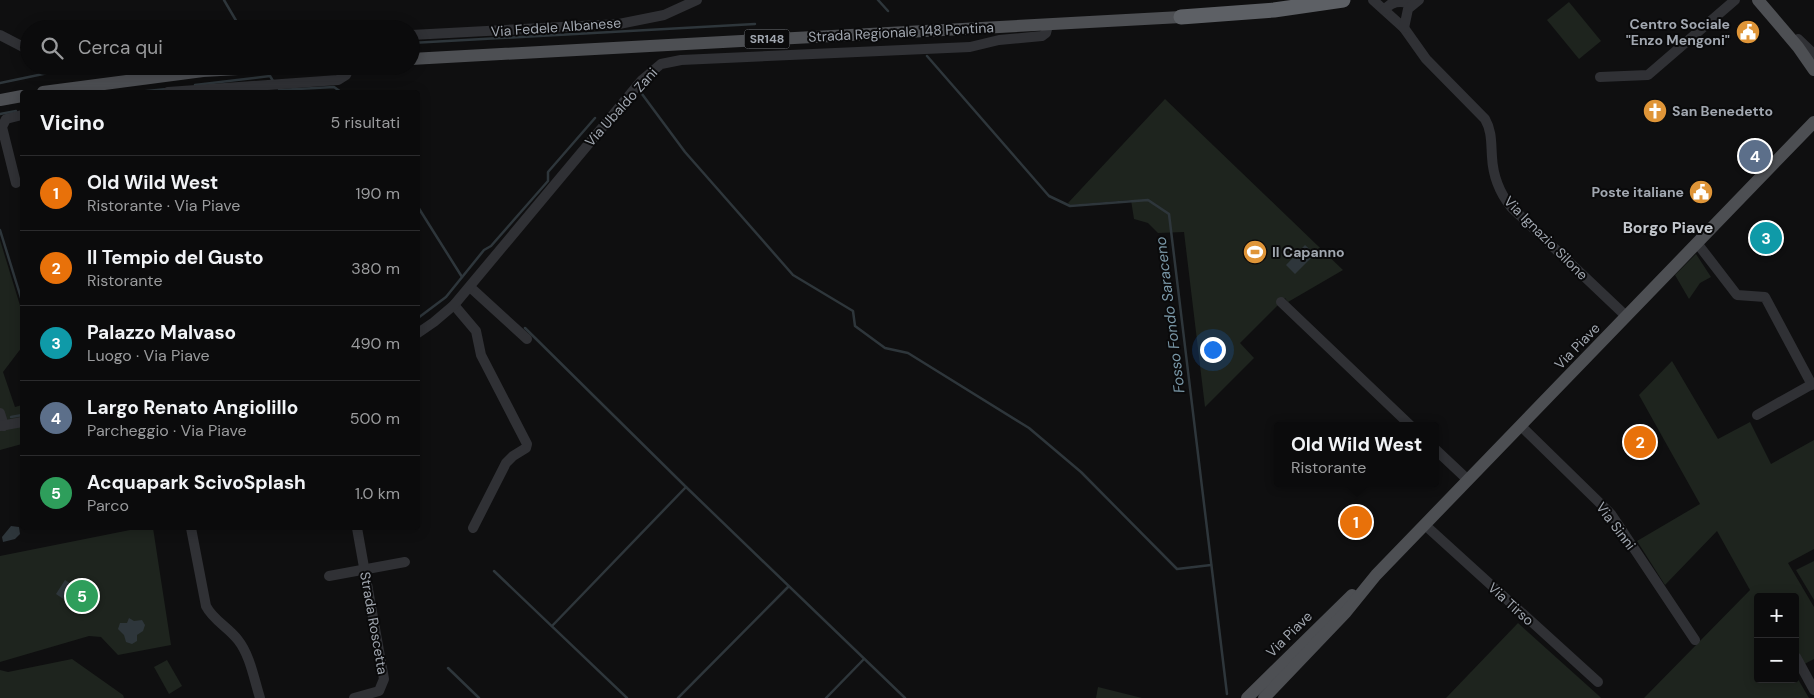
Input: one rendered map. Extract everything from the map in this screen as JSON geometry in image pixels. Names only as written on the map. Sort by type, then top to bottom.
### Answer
[{"type":"highway","name":"Strada Regionale 148 Pontina","points":[[1181,17],[1291,0]]},
{"type":"highway","name":"Strada Regionale 148 Pontina","points":[[1181,17],[1274,10],[1343,0]]},
{"type":"main road","points":[[1758,0],[1798,47],[1814,70]]},
{"type":"main road","name":"Strada Regionale 148 Pontina","points":[[420,59],[930,29],[1048,25],[1181,17]]},
{"type":"main road","points":[[58,90],[173,75]]},
{"type":"main road","points":[[0,100],[20,96]]},
{"type":"main road","name":"Via Piave","points":[[1799,138],[1814,112]]},
{"type":"main road","name":"Via Piave","points":[[1264,698],[1346,612],[1376,575],[1814,122]]},
{"type":"main road","name":"Via Piave","points":[[1247,698],[1339,606],[1376,575]]},
{"type":"street","name":"Via Fedele Albanese","points":[[420,35],[612,24],[652,18],[680,4],[697,0]]},
{"type":"street","name":"Via Ignazio Silone","points":[[1373,0],[1404,28],[1426,59],[1487,122],[1491,134],[1494,177],[1502,195],[1511,207],[1626,316]]},
{"type":"street","points":[[1600,77],[1648,75],[1735,0]]},
{"type":"street","points":[[1765,0],[1804,46],[1814,54]]},
{"type":"street","points":[[1385,10],[1396,3],[1404,1],[1416,2]]},
{"type":"street","points":[[1404,28],[1408,9],[1416,2]]},
{"type":"street","name":"Via Ubaldo Zani","points":[[420,332],[434,322],[470,287],[642,80],[661,64],[681,60],[970,47],[999,40],[1042,36],[1046,33],[1048,25]]},
{"type":"street","points":[[0,35],[20,45]]},
{"type":"street","points":[[196,90],[338,80],[346,75]]},
{"type":"street","points":[[16,183],[2,124],[8,118],[20,115]]},
{"type":"street","points":[[1799,138],[1814,129]]},
{"type":"street","points":[[1697,243],[1737,295],[1765,297],[1813,384],[1757,415]]},
{"type":"street","points":[[470,287],[527,339]]},
{"type":"street","points":[[1281,302],[1407,422]]},
{"type":"street","points":[[454,304],[476,331],[480,355],[527,444],[526,448],[506,463],[473,528]]},
{"type":"street","points":[[0,413],[2,426],[20,422]]},
{"type":"street","name":"Via Sinni","points":[[1521,426],[1611,514],[1695,640]]},
{"type":"street","points":[[1439,453],[1468,480]]},
{"type":"street","name":"Via Tirso","points":[[1425,525],[1598,682]]},
{"type":"street","points":[[191,530],[206,606],[212,616],[240,643],[260,698]]},
{"type":"street","name":"Strada Roscetta","points":[[354,698],[377,692],[384,682],[357,530]]},
{"type":"street","points":[[329,576],[405,562]]},
{"type":"street","points":[[1799,662],[1814,690]]},
{"type":"shaded area","points":[[1569,2],[1601,41],[1579,59],[1547,20]]},
{"type":"shaded area","name":"Il Capanno","points":[[1165,99],[1343,270],[1288,302],[1285,298],[1240,343],[1254,358],[1205,407],[1184,232],[1158,233],[1148,223],[1134,219],[1131,200],[1070,205],[1068,203]]},
{"type":"shaded area","points":[[0,240],[20,305],[20,350],[3,372],[15,407],[20,406],[20,445],[0,450]]},
{"type":"shaded area","points":[[1305,245],[1315,254],[1295,274],[1286,265]]},
{"type":"shaded area","points":[[1696,254],[1711,277],[1700,283],[1689,299],[1675,275]]},
{"type":"shaded area","points":[[1672,361],[1718,439],[1750,422],[1771,464],[1814,440],[1814,549],[1788,563],[1814,607],[1814,659],[1799,667],[1799,593],[1754,593],[1754,683],[1799,683],[1799,681],[1809,698],[1644,698],[1750,590],[1717,531],[1665,585],[1637,541],[1700,504],[1639,395]]},
{"type":"shaded area","points":[[11,526],[19,527],[20,534],[15,539],[3,542],[2,537]]},
{"type":"shaded area","points":[[130,530],[153,530],[171,645],[118,655],[101,637],[89,636],[0,662],[0,556]]},
{"type":"shaded area","points":[[1814,561],[1814,600],[1796,570]]},
{"type":"shaded area","points":[[84,578],[99,588],[83,612],[69,603],[71,600],[67,598],[65,600],[56,594],[65,580],[76,587],[75,590]]},
{"type":"shaded area","points":[[129,618],[134,621],[142,620],[145,625],[143,631],[137,635],[137,641],[132,644],[126,642],[124,635],[118,629],[120,623],[127,623]]},
{"type":"shaded area","points":[[1518,623],[1598,695],[1601,698],[1446,698]]},
{"type":"shaded area","points":[[72,659],[123,695],[124,698],[0,698],[0,670],[8,672]]},
{"type":"shaded area","points":[[167,660],[182,686],[169,694],[154,667]]},
{"type":"shaded area","points":[[1098,687],[1142,698],[1096,698]]},
{"type":"waterway","points":[[224,0],[236,20]]},
{"type":"waterway","name":"Fosso Fondo Saraceno","points":[[878,0],[888,11]]},
{"type":"waterway","points":[[420,43],[755,24]]},
{"type":"waterway","name":"Fosso Fondo Saraceno","points":[[927,56],[1049,196],[1070,206],[1148,200],[1169,214],[1227,694]]},
{"type":"waterway","points":[[0,83],[38,75]]},
{"type":"waterway","points":[[195,85],[270,76],[273,81]]},
{"type":"waterway","points":[[279,90],[334,87],[338,90]]},
{"type":"waterway","points":[[157,90],[167,89]]},
{"type":"waterway","points":[[642,94],[685,152],[793,275],[853,311],[855,326],[885,348],[908,353],[1029,428],[1081,472],[1177,569],[1211,565]]},
{"type":"waterway","points":[[0,114],[16,111]]},
{"type":"waterway","points":[[420,316],[446,297],[484,250],[491,246],[548,181],[548,172],[595,118]]},
{"type":"waterway","points":[[420,210],[462,277]]},
{"type":"waterway","points":[[0,230],[20,295]]},
{"type":"waterway","points":[[525,328],[686,487],[905,698]]},
{"type":"waterway","points":[[11,417],[20,415]]},
{"type":"waterway","points":[[552,626],[686,487]]},
{"type":"waterway","points":[[494,571],[627,698]]},
{"type":"waterway","points":[[678,698],[788,587]]},
{"type":"waterway","points":[[826,698],[864,659]]},
{"type":"waterway","points":[[448,668],[479,698]]},
{"type":"place","name":"Centro Sociale \"Enzo Mengoni\"","points":[[1748,32]]},
{"type":"place","name":"San Benedetto","points":[[1655,111]]},
{"type":"place","name":"Largo Renato Angiolillo","points":[[1755,156]]},
{"type":"place","name":"Poste italiane","points":[[1701,192]]},
{"type":"place","name":"Palazzo Malvaso","points":[[1766,238]]},
{"type":"place","name":"Il Capanno","points":[[1255,252]]},
{"type":"place","name":"Il Tempio del Gusto","points":[[1640,442]]},
{"type":"place","name":"Old Wild West","points":[[1356,522]]},
{"type":"place","name":"Acquapark ScivoSplash","points":[[82,596]]},
{"type":"district","name":"Borgo Piave","points":[[1668,227]]}]
